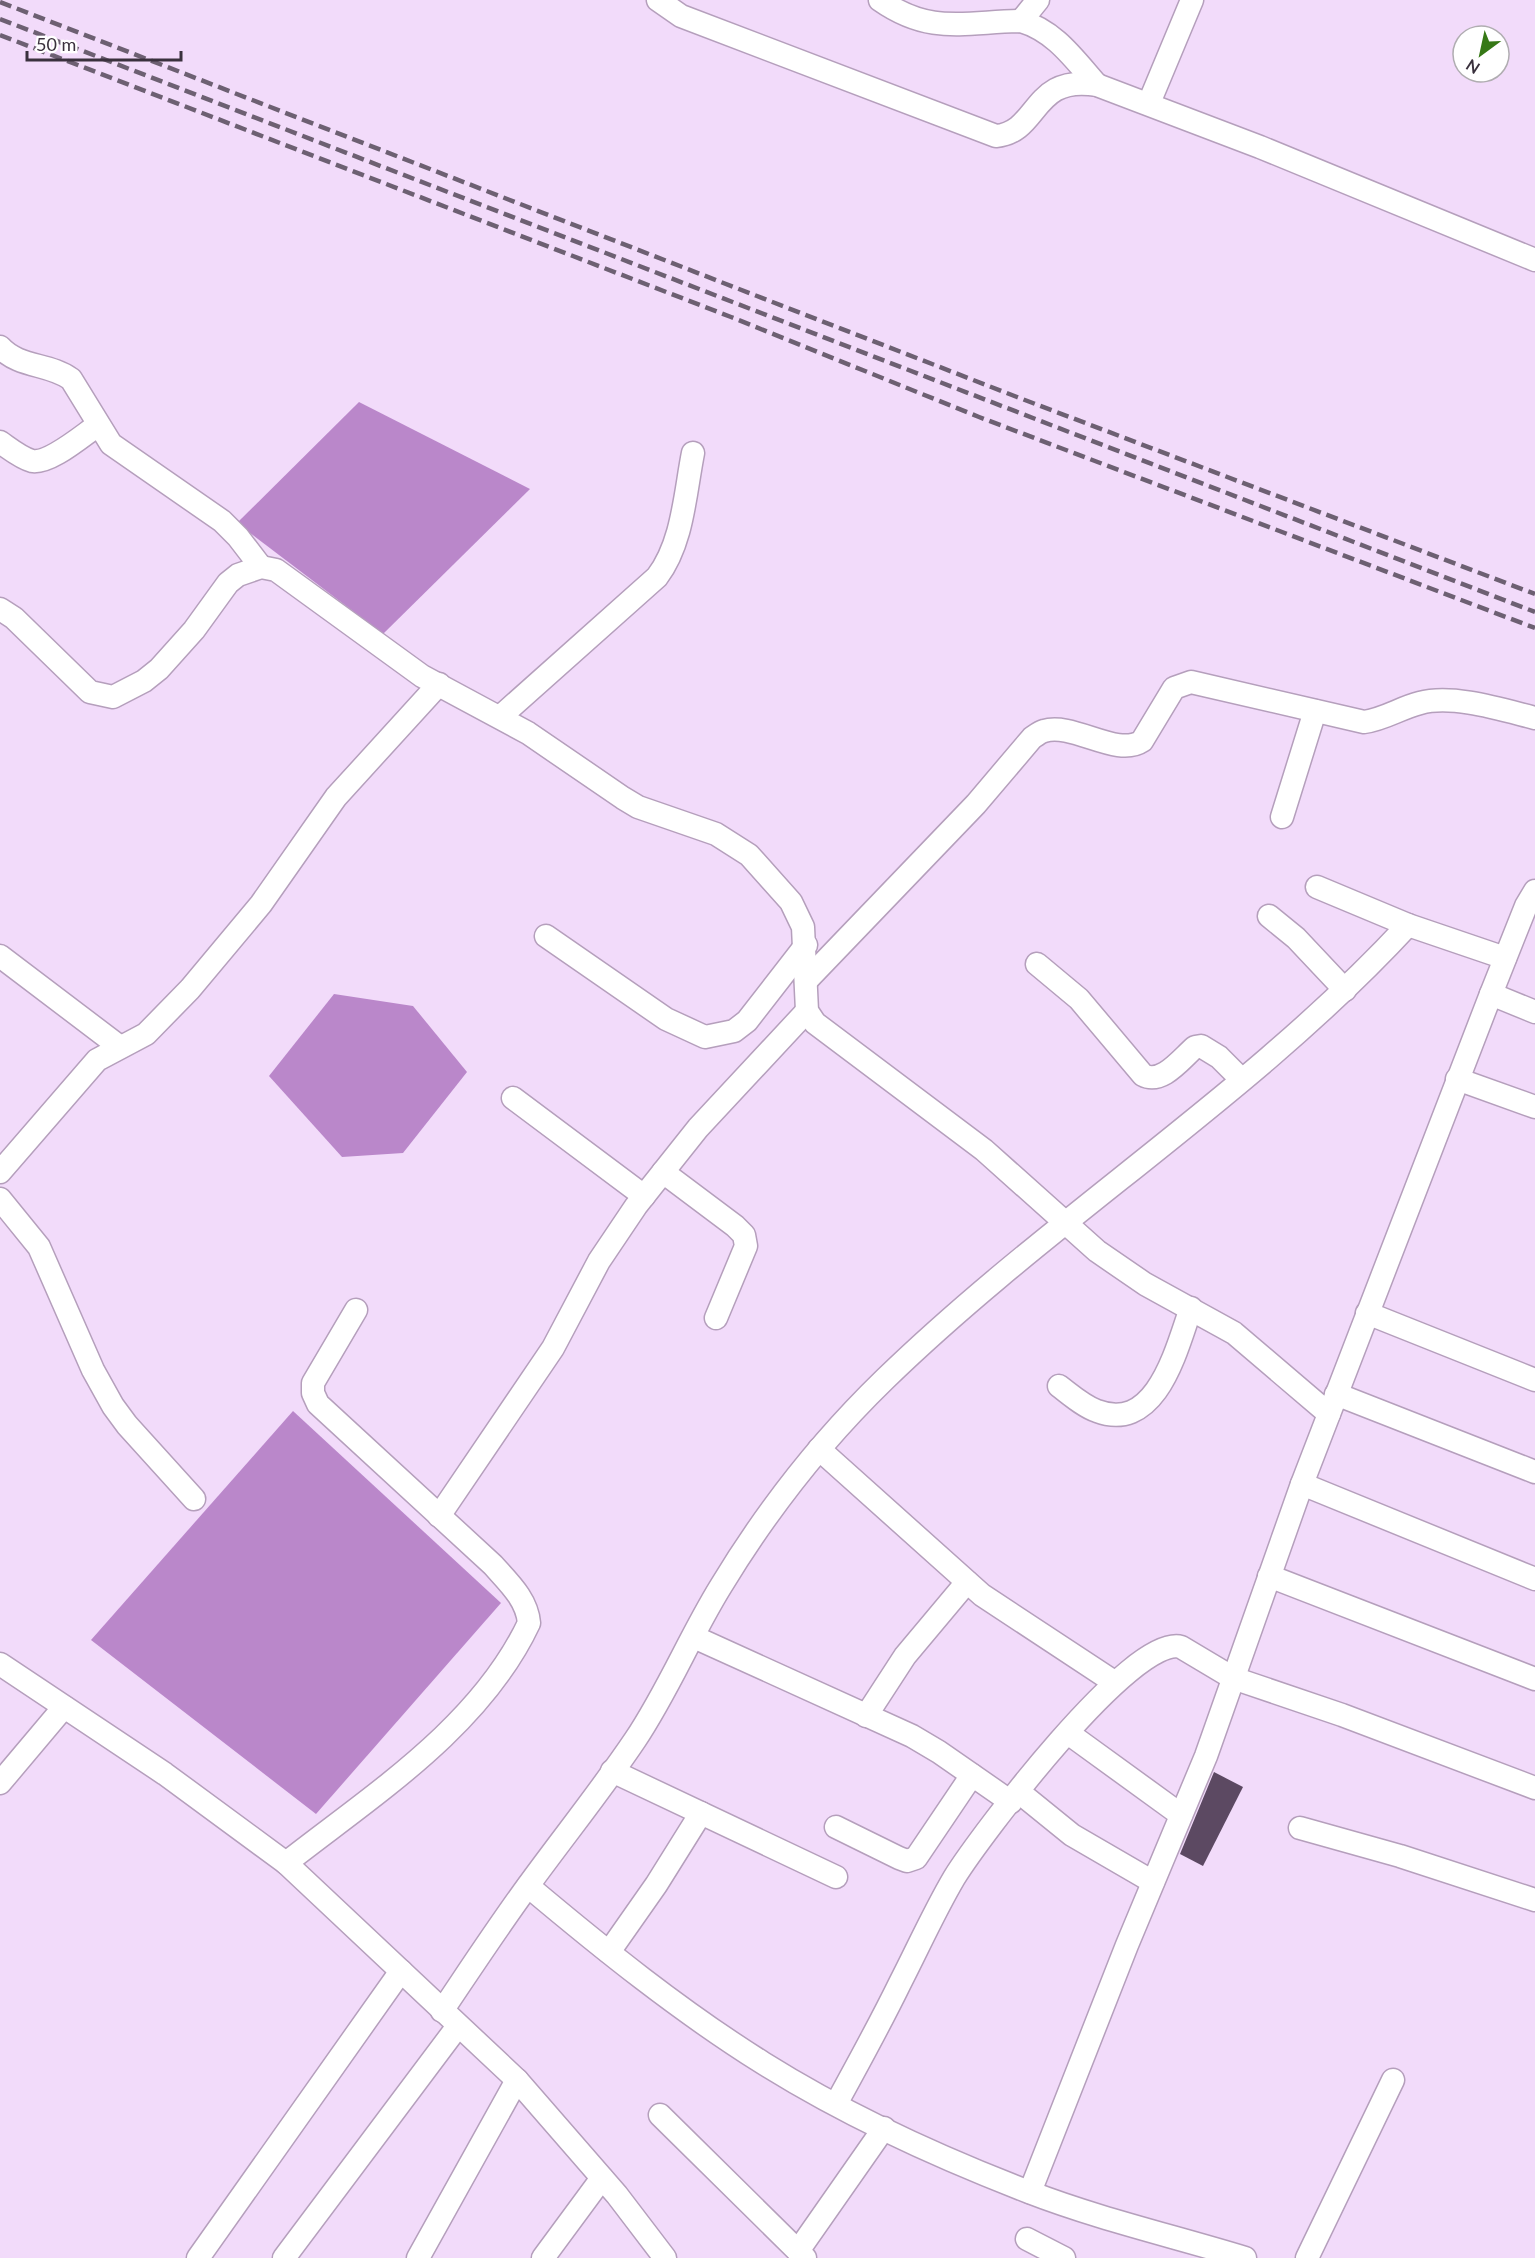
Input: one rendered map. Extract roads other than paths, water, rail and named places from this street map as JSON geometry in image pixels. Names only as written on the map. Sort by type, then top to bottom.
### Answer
[{"type":"street","points":[[658,0],[681,16],[996,136],[1010,132],[1062,84],[1077,82],[1096,85],[1149,103],[1535,260]]},
{"type":"street","points":[[879,0],[917,21],[942,25],[1021,21],[1049,33],[1062,44],[1096,85]]},
{"type":"street","points":[[1149,103],[1192,0]]},
{"type":"street","points":[[1021,21],[1036,1]]},
{"type":"street","points":[[0,347],[14,359],[61,372],[71,379],[79,388],[98,425],[111,444],[135,463],[222,521],[238,537],[261,567]]},
{"type":"street","points":[[0,442],[23,456],[39,461],[57,454],[98,425]]},
{"type":"street","points":[[500,717],[657,577],[666,566],[674,547],[693,453]]},
{"type":"street","points":[[0,609],[14,618],[90,692],[113,697],[144,681],[166,663],[228,584],[238,575],[261,567],[276,570],[291,578],[400,661],[500,717],[638,807],[730,840],[774,880],[791,902],[803,927],[806,945],[807,1011],[827,1033],[984,1150],[1097,1251],[1145,1284],[1234,1333],[1333,1404],[1535,1472]]},
{"type":"street","points":[[806,981],[976,804],[1032,738],[1044,730],[1062,730],[1107,742],[1136,745],[1142,741],[1174,688],[1191,682],[1364,722],[1388,717],[1421,702],[1437,701],[1475,704],[1535,718]]},
{"type":"street","points":[[0,1172],[97,1060],[146,1034],[190,989],[261,904],[309,832],[336,797],[439,684]]},
{"type":"street","points":[[1282,817],[1315,711]]},
{"type":"street","points":[[1317,888],[1408,925],[1505,958]]},
{"type":"street","points":[[1030,2192],[1181,1815],[1233,1678],[1302,1484],[1457,1079],[1526,906],[1535,891]]},
{"type":"street","points":[[1269,916],[1296,938],[1345,990]]},
{"type":"street","points":[[284,2258],[450,2018],[528,1886],[612,1771],[674,1676],[718,1590],[763,1519],[819,1449],[884,1379],[1065,1223],[1241,1079],[1345,990],[1408,925]]},
{"type":"street","points":[[546,936],[666,1019],[705,1036],[734,1031],[747,1021],[806,945]]},
{"type":"street","points":[[0,956],[120,1047]]},
{"type":"street","points":[[1037,964],[1079,999],[1143,1075],[1150,1079],[1158,1078],[1195,1047],[1201,1046],[1219,1057],[1241,1079]]},
{"type":"street","points":[[1491,994],[1535,1012]]},
{"type":"street","points":[[440,1516],[553,1348],[599,1261],[644,1197],[698,1128],[807,1011]]},
{"type":"street","points":[[1457,1079],[1535,1107]]},
{"type":"street","points":[[513,1098],[644,1197]]},
{"type":"street","points":[[663,1172],[744,1235],[746,1246],[716,1318]]},
{"type":"street","points":[[0,1199],[39,1247],[93,1370],[113,1406],[127,1425],[194,1499]]},
{"type":"street","points":[[1059,1386],[1085,1405],[1106,1414],[1127,1412],[1142,1407],[1150,1401],[1164,1378],[1191,1308]]},
{"type":"street","points":[[286,1863],[433,1746],[476,1702],[529,1623],[528,1612],[517,1592],[493,1565],[318,1404],[312,1383],[356,1310]]},
{"type":"street","points":[[1367,1313],[1535,1380]]},
{"type":"street","points":[[819,1449],[992,1602],[1114,1682]]},
{"type":"street","points":[[1302,1484],[1535,1579]]},
{"type":"street","points":[[1269,1576],[1535,1679]]},
{"type":"street","points":[[866,1716],[905,1656],[967,1582]]},
{"type":"street","points":[[694,1637],[912,1736],[972,1775],[1015,1797],[1072,1835],[1154,1882]]},
{"type":"street","points":[[836,2104],[946,1892],[981,1836],[1114,1682],[1147,1656],[1175,1645],[1233,1678],[1342,1715],[1535,1788]]},
{"type":"street","points":[[0,1664],[165,1774],[286,1863],[517,2080],[602,2178],[665,2258]]},
{"type":"street","points":[[0,1783],[64,1707]]},
{"type":"street","points":[[1068,1733],[1181,1815]]},
{"type":"street","points":[[612,1771],[836,1877]]},
{"type":"street","points":[[836,1827],[898,1858],[907,1861],[916,1858],[972,1775]]},
{"type":"street","points":[[609,1952],[656,1885],[701,1813]]},
{"type":"street","points":[[1300,1828],[1400,1856],[1535,1900]]},
{"type":"street","points":[[528,1886],[609,1952],[763,2063],[836,2104],[884,2128],[1030,2192],[1245,2258]]},
{"type":"street","points":[[198,2258],[401,1971]]},
{"type":"street","points":[[418,2258],[517,2080]]},
{"type":"street","points":[[1307,2258],[1393,2080]]},
{"type":"street","points":[[660,2115],[802,2254],[884,2128]]},
{"type":"street","points":[[543,2258],[602,2178]]},
{"type":"street","points":[[1027,2239],[1064,2258]]},
{"type":"railway","points":[[0,2],[1017,397],[1535,594]]},
{"type":"railway","points":[[0,19],[1535,612]]},
{"type":"railway","points":[[0,35],[731,317],[979,417],[1535,628]]}]
